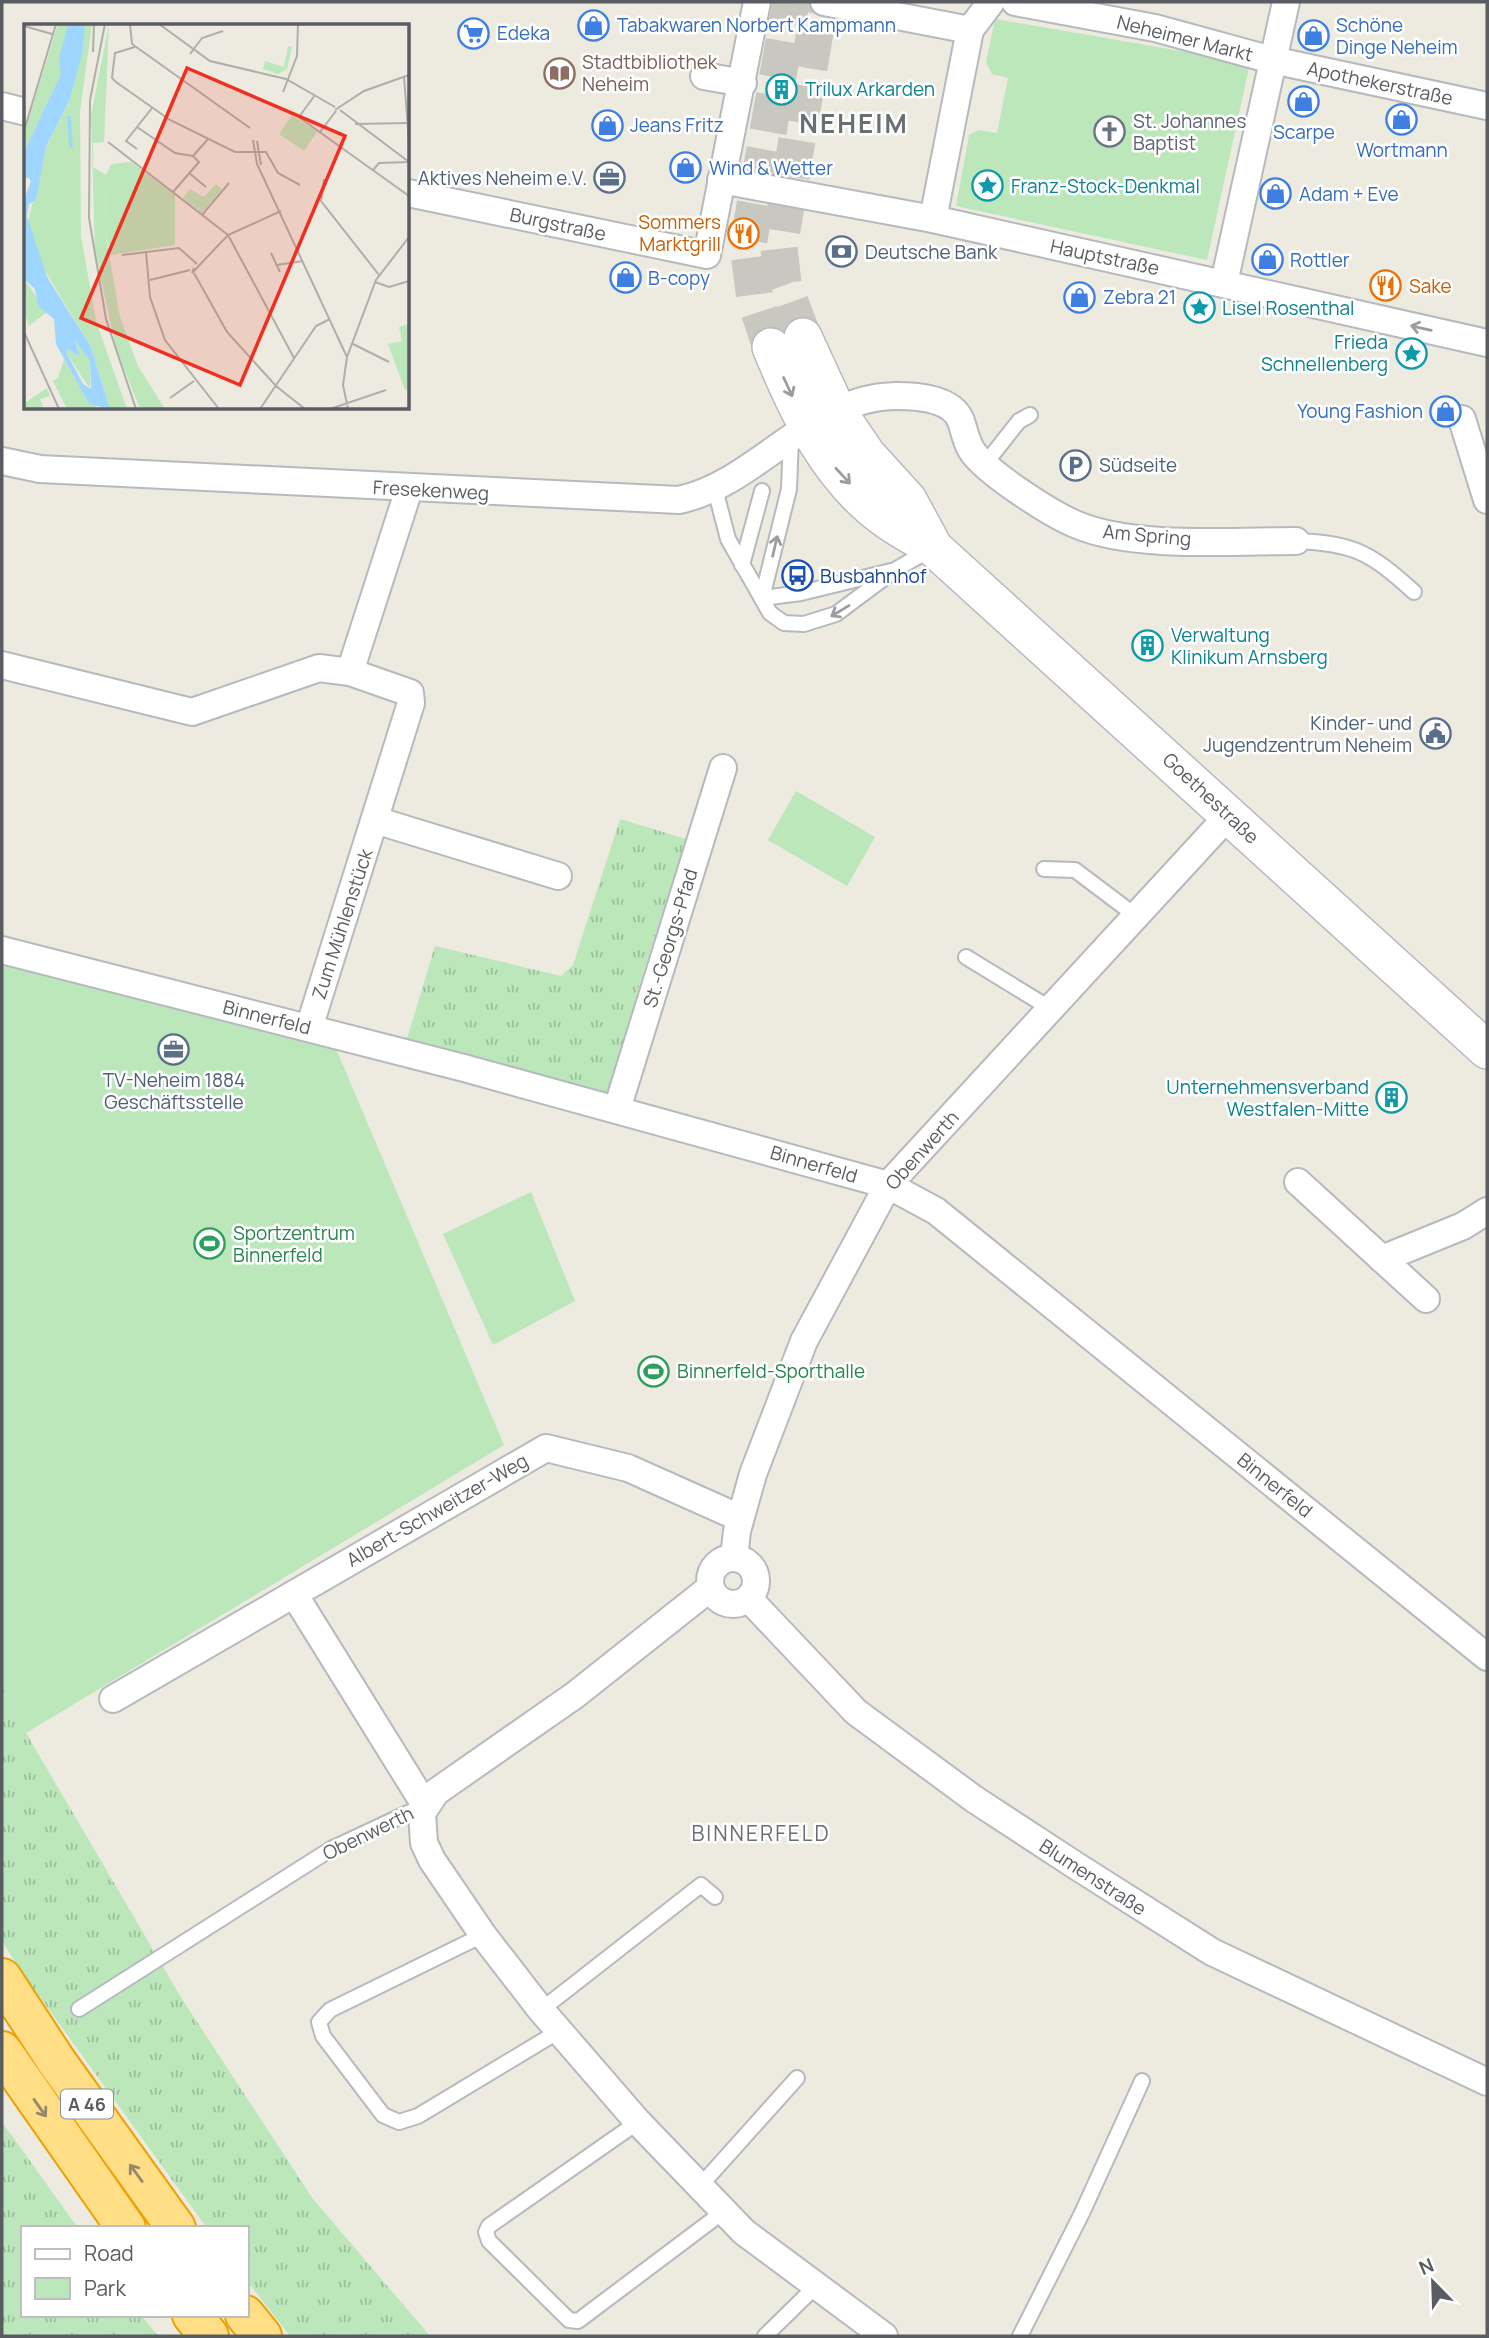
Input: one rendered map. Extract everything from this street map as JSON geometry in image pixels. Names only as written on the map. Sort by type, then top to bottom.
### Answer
[{"type":"highway","name":"A 46","points":[[2,1978],[57,2062],[175,2226]]},
{"type":"highway","name":"A 46","points":[[2,2051],[125,2226]]},
{"type":"highway","points":[[194,2317],[209,2336]]},
{"type":"highway","points":[[247,2317],[261,2336]]},
{"type":"street","points":[[722,180],[757,2]]},
{"type":"street","points":[[824,2],[970,30]]},
{"type":"street","points":[[933,219],[970,30],[991,2]]},
{"type":"street","name":"Neheimer Markt","points":[[1015,2],[1058,6],[1155,28],[1272,60]]},
{"type":"street","points":[[1224,283],[1286,2]]},
{"type":"street","name":"Apothekerstraße","points":[[1272,60],[1487,106]]},
{"type":"street","points":[[704,76],[743,83]]},
{"type":"street","points":[[2,106],[24,111]]},
{"type":"street","name":"Hauptstraße","points":[[722,180],[933,219],[1487,343]]},
{"type":"street","name":"Burgstraße","points":[[410,193],[707,255],[722,180]]},
{"type":"street","name":"Goethestraße","points":[[787,342],[812,425],[867,455],[908,500],[934,548],[1487,1049]]},
{"type":"street","name":"Am Spring","points":[[812,425],[885,397],[942,403],[957,413],[970,447],[985,464],[1041,505],[1087,529],[1184,540],[1296,541]]},
{"type":"street","points":[[1462,419],[1487,500]]},
{"type":"street","name":"Fresekenweg","points":[[2,461],[40,469],[246,477],[409,489],[662,501],[690,498],[715,489],[812,425]]},
{"type":"street","points":[[2,665],[192,712],[312,669],[351,672],[409,489]]},
{"type":"street","name":"Zum Mühlenstück","points":[[309,1028],[411,696],[407,691],[351,672]]},
{"type":"street","name":"St.-Georgs-Pfad","points":[[617,1109],[723,768]]},
{"type":"street","name":"Obenwerth","points":[[425,1805],[436,1792],[575,1695],[710,1588],[714,1567],[734,1558],[740,1518],[804,1341],[888,1185],[1229,815]]},
{"type":"street","points":[[375,820],[558,876]]},
{"type":"street","name":"Binnerfeld","points":[[2,950],[617,1109],[888,1185],[936,1211],[1487,1657]]},
{"type":"street","points":[[1298,1182],[1426,1299]]},
{"type":"street","points":[[1382,1259],[1463,1226],[1487,1211]]},
{"type":"street","name":"Albert-Schweitzer-Weg","points":[[113,1699],[546,1448],[628,1468],[740,1518]]},
{"type":"street","points":[[710,1588],[722,1602],[731,1605],[748,1599],[756,1582],[755,1573],[743,1560],[734,1558]]},
{"type":"street","points":[[294,1594],[425,1805],[421,1826],[424,1843],[483,1935],[541,2010],[638,2122],[701,2185],[723,2212],[815,2287],[884,2336]]},
{"type":"street","name":"Blumenstraße","points":[[748,1599],[856,1712],[974,1798],[1077,1867],[1212,1952],[1487,2082]]},
{"type":"lane","points":[[985,464],[1019,421],[1030,415]]},
{"type":"lane","points":[[762,598],[789,489],[812,425]]},
{"type":"lane","points":[[715,489],[728,539],[776,619],[804,624],[836,614],[895,570],[934,548]]},
{"type":"lane","points":[[742,565],[762,491]]},
{"type":"lane","name":"Am Spring","points":[[1296,541],[1326,542],[1356,549],[1387,568],[1414,592]]},
{"type":"lane","points":[[762,598],[802,593],[895,570]]},
{"type":"lane","points":[[1044,869],[1075,870],[1136,916]]},
{"type":"lane","points":[[967,957],[1051,1009]]},
{"type":"lane","name":"Obenwerth","points":[[79,2009],[331,1849],[425,1805]]},
{"type":"lane","points":[[541,2010],[701,1885],[715,1897]]},
{"type":"lane","points":[[483,1935],[338,2006],[323,2015],[319,2022],[323,2036],[383,2115],[399,2122],[418,2116],[559,2031]]},
{"type":"lane","points":[[701,2185],[797,2078]]},
{"type":"lane","points":[[1020,2336],[1142,2081]]},
{"type":"lane","points":[[638,2122],[489,2227],[486,2232],[489,2241],[569,2320],[578,2321],[723,2212]]},
{"type":"lane","points":[[765,2336],[815,2287]]},
{"type":"green space","points":[[995,19],[1250,63],[1207,260],[956,206],[969,135],[979,130],[997,133],[1008,78],[992,74],[986,62]]},
{"type":"green space","points":[[796,791],[875,837],[847,886],[768,840]]},
{"type":"green space","points":[[620,819],[686,839],[639,986],[610,1097],[407,1039],[435,946],[561,976],[573,965]]},
{"type":"green space","name":"Sportzentrum Binnerfeld","points":[[2,964],[334,1044],[504,1445],[26,1733],[2,1685]]},
{"type":"green space","points":[[531,1192],[575,1301],[493,1345],[443,1234]]},
{"type":"green space","points":[[2,1685],[26,1733],[182,1999],[313,2199],[430,2336],[290,2336],[248,2282],[248,2226],[206,2226],[2,1941]]},
{"type":"green space","points":[[2,2122],[77,2226],[21,2226],[21,2317],[143,2317],[158,2336],[2,2336]]},
{"type":"tunnel","points":[[771,347],[755,299],[748,245],[791,2]]},
{"type":"tunnel","points":[[803,337],[783,283],[779,248],[820,2]]},
{"type":"place","name":"Tabakwaren Norbert Kampmann","points":[[594,25]]},
{"type":"place","name":"Edeka","points":[[474,33]]},
{"type":"place","name":"Schöne Dinge Neheim","points":[[1313,36]]},
{"type":"place","name":"Stadtbibliothek Neheim","points":[[559,73]]},
{"type":"place","name":"Trilux Arkarden","points":[[782,89]]},
{"type":"place","name":"Scarpe","points":[[1304,101]]},
{"type":"place","name":"Wortmann","points":[[1402,119]]},
{"type":"place","name":"Jeans Fritz","points":[[607,125]]},
{"type":"place","name":"St. Johannes Baptist","points":[[1110,132]]},
{"type":"place","name":"Wind & Wetter","points":[[686,168]]},
{"type":"place","name":"Aktives Neheim e.V.","points":[[610,178]]},
{"type":"place","name":"Franz-Stock-Denkmal","points":[[988,186]]},
{"type":"place","name":"Adam + Eve","points":[[1276,194]]},
{"type":"place","name":"Sommers Marktgrill","points":[[744,233]]},
{"type":"place","name":"Deutsche Bank","points":[[842,252]]},
{"type":"place","name":"Rottler","points":[[1267,260]]},
{"type":"place","name":"B-copy","points":[[625,278]]},
{"type":"place","name":"Sake","points":[[1386,286]]},
{"type":"place","name":"Zebra 21","points":[[1080,297]]},
{"type":"place","name":"Lisel Rosenthal","points":[[1199,308]]},
{"type":"place","name":"Frieda Schnellenberg","points":[[1411,353]]},
{"type":"place","name":"Young Fashion","points":[[1446,411]]},
{"type":"place","name":"Südseite","points":[[1076,465]]},
{"type":"place","name":"Busbahnhof","points":[[797,576]]},
{"type":"place","name":"Verwaltung Klinikum Arnsberg","points":[[1148,646]]},
{"type":"place","name":"Kinder- und Jugendzentrum Neheim","points":[[1435,734]]},
{"type":"place","name":"TV-Neheim 1884 Geschäftsstelle","points":[[174,1049]]},
{"type":"place","name":"Unternehmensverband Westfalen-Mitte","points":[[1392,1098]]},
{"type":"place","name":"Sportzentrum Binnerfeld","points":[[210,1244]]},
{"type":"place","name":"Binnerfeld-Sporthalle","points":[[654,1371]]},
{"type":"district","name":"NEHEIM","points":[[854,123]]},
{"type":"district","name":"BINNERFELD","points":[[761,1833]]}]
